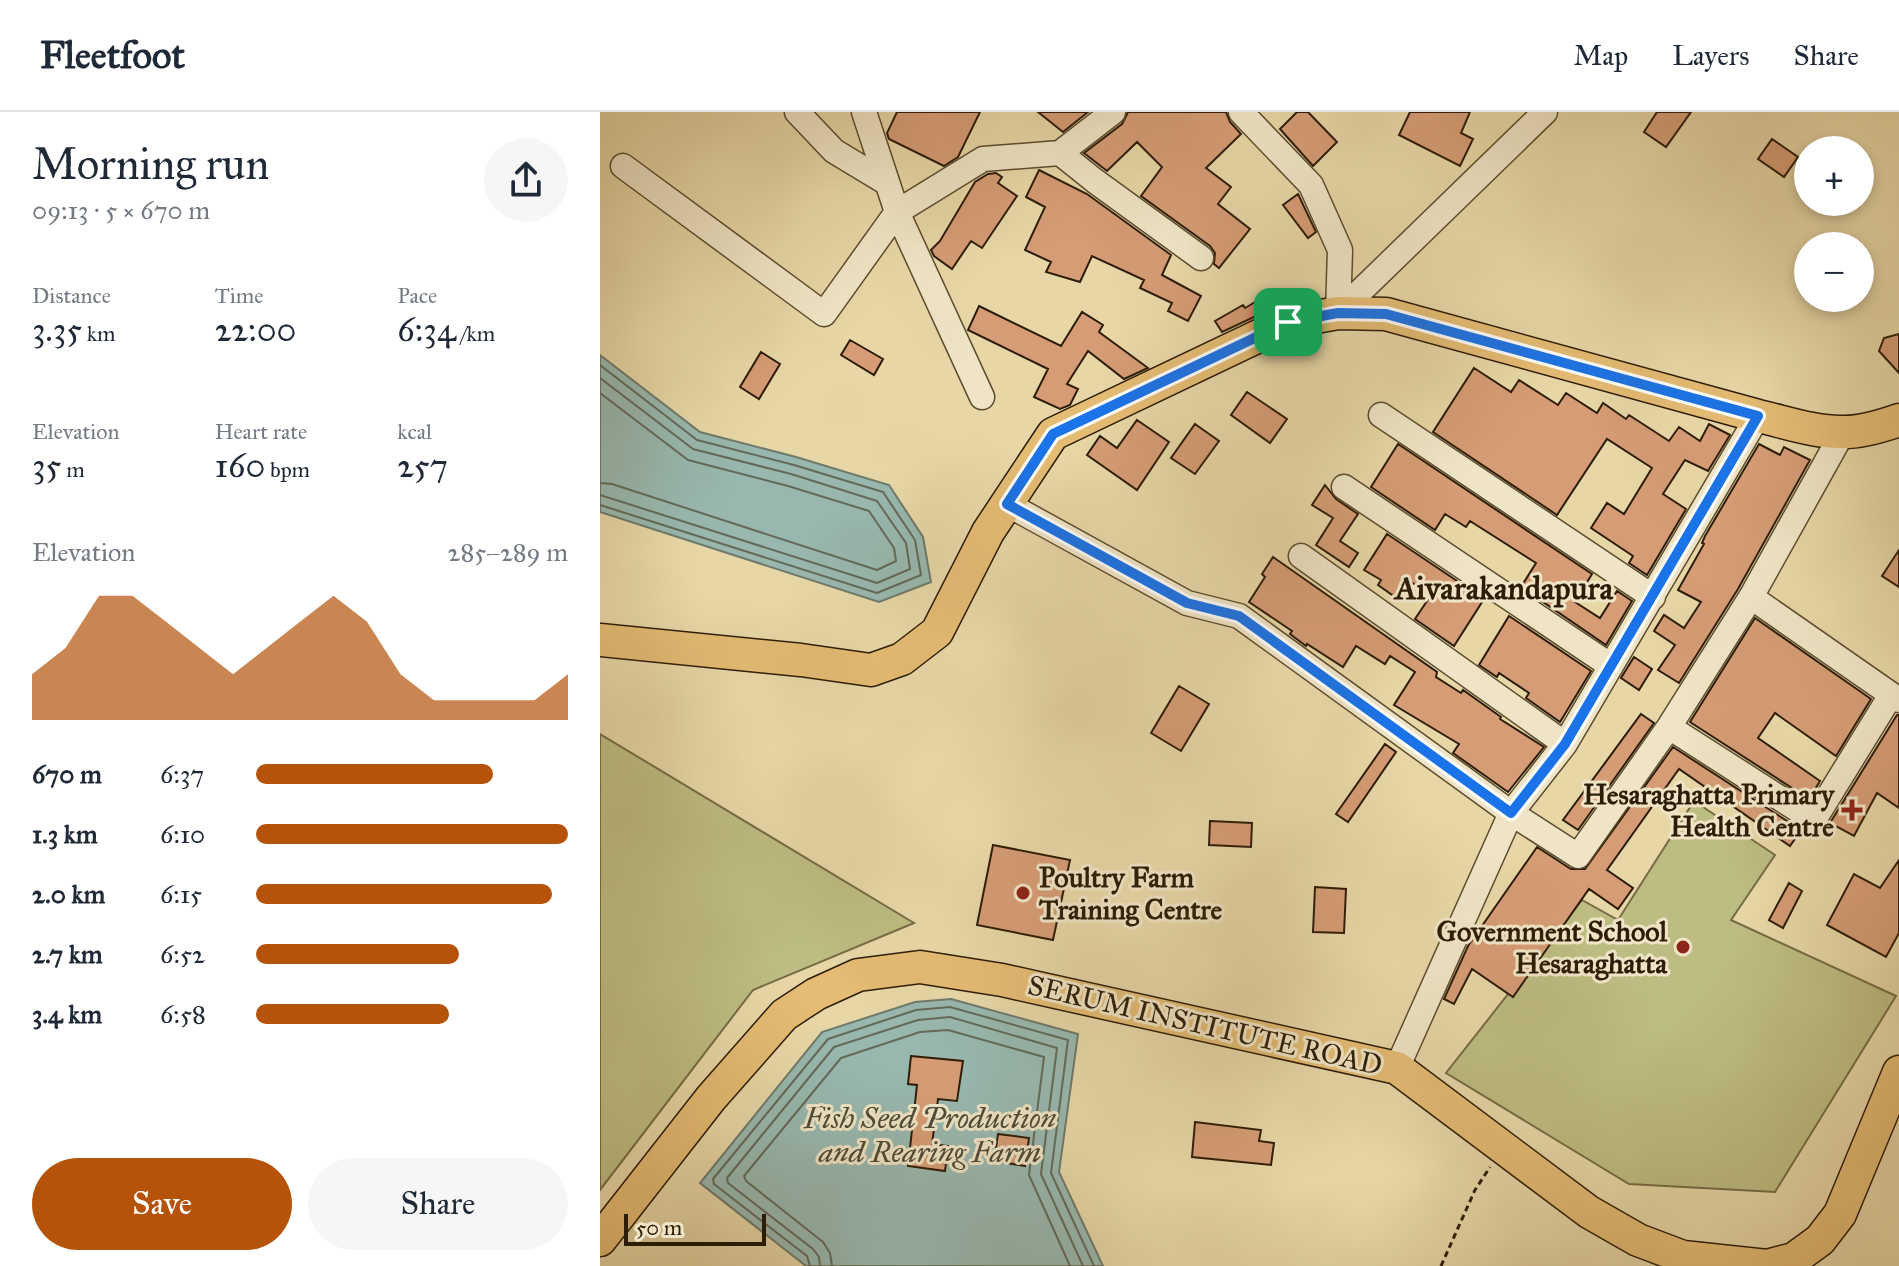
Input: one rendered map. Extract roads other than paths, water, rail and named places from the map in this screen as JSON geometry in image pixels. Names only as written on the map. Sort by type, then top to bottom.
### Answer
[{"type":"main road","points":[[600,640],[871,670],[902,659],[937,632],[988,532],[1053,434],[1288,322],[1338,313],[1386,314],[1758,416],[1843,432],[1880,427],[1899,420]]},
{"type":"main road","name":"SERUM INSTITUTE ROAD","points":[[600,1240],[711,1098],[784,1015],[816,994],[858,975],[920,967],[1002,980],[1397,1068],[1589,1212],[1638,1240],[1683,1257],[1767,1266],[1794,1259],[1820,1240],[1840,1214],[1899,1072]]},
{"type":"street","points":[[797,112],[834,151],[887,183]]},
{"type":"street","points":[[864,112],[897,212],[982,397]]},
{"type":"street","points":[[623,166],[824,314],[897,212],[983,159],[1060,153],[1113,112]]},
{"type":"street","points":[[1241,112],[1311,185],[1340,250],[1338,313]]},
{"type":"street","points":[[1338,313],[1545,112]]},
{"type":"street","points":[[1060,153],[1201,258]]},
{"type":"street","points":[[1381,415],[1653,597]]},
{"type":"street","points":[[1397,1068],[1511,813],[1565,744],[1758,416]]},
{"type":"street","points":[[1007,504],[1187,603],[1239,616],[1511,813],[1578,856],[1669,727],[1751,597],[1843,432]]},
{"type":"street","points":[[1344,487],[1611,666]]},
{"type":"street","points":[[1301,556],[1565,744]]},
{"type":"street","points":[[1669,727],[1814,820],[1895,697],[1751,597]]},
{"type":"water","points":[[600,355],[700,432],[889,485],[923,537],[931,582],[879,602],[600,512]]},
{"type":"water","name":"Fish Seed Production and Rearing Farm","points":[[951,999],[1078,1034],[1059,1172],[1103,1266],[806,1266],[700,1183],[822,1032],[915,1002]]},
{"type":"place","name":"Hesaraghatta Primary Health Centre","points":[[1852,810]]},
{"type":"place","name":"Poultry Farm Training Centre","points":[[1023,893]]},
{"type":"place","name":"Government School Hesaraghatta","points":[[1683,947]]},
{"type":"district","name":"Aivarakandapura","points":[[1504,588]]}]
